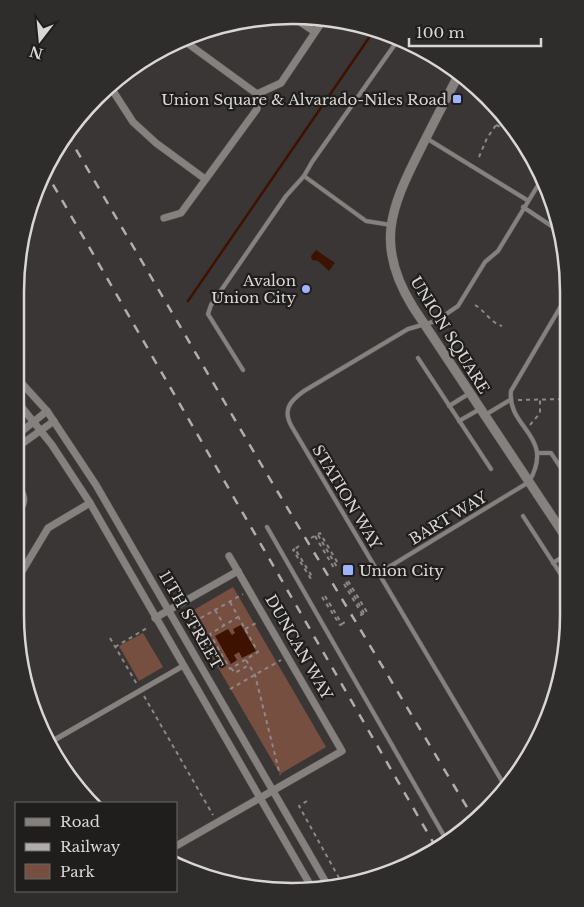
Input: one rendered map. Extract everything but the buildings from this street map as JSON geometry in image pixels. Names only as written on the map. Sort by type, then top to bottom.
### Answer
[{"type":"street","points":[[303,24],[315,32]]},
{"type":"street","points":[[257,94],[281,83],[320,25]]},
{"type":"street","points":[[189,44],[257,94]]},
{"type":"street","name":"UNION SQUARE","points":[[455,79],[395,204],[392,225],[392,260],[398,278],[424,324],[560,528]]},
{"type":"street","points":[[113,92],[133,122],[156,144],[205,179]]},
{"type":"street","points":[[164,218],[180,213],[257,110],[257,94]]},
{"type":"street","name":"11TH STREET","points":[[24,386],[47,411],[96,485],[325,881]]},
{"type":"street","name":"11TH STREET","points":[[24,409],[42,431],[90,503],[309,883]]},
{"type":"street","points":[[24,430],[47,411]]},
{"type":"street","points":[[24,443],[54,421]]},
{"type":"street","points":[[24,568],[48,528],[90,503]]},
{"type":"street","name":"DUNCAN WAY","points":[[228,556],[342,751],[273,791]]},
{"type":"street","points":[[155,618],[238,571]]},
{"type":"street","points":[[55,740],[183,666]]},
{"type":"street","points":[[178,845],[273,791]]},
{"type":"lane","points":[[244,370],[208,314],[211,305],[286,196],[304,176],[395,44]]},
{"type":"lane","points":[[426,138],[527,200]]},
{"type":"lane","points":[[304,176],[366,221],[392,225]]},
{"type":"lane","name":"STATION WAY","points":[[502,782],[287,418],[287,408],[292,399],[304,391],[408,329],[436,321],[458,306],[485,262],[498,251],[538,184]]},
{"type":"lane","points":[[523,207],[552,226]]},
{"type":"lane","points":[[529,482],[536,471],[538,453],[534,439],[514,412],[510,400],[513,387],[560,308]]},
{"type":"lane","points":[[418,358],[491,469]]},
{"type":"lane","points":[[449,406],[470,394]]},
{"type":"lane","points":[[459,421],[510,400]]},
{"type":"lane","points":[[538,453],[551,453],[560,466]]},
{"type":"lane","name":"BART WAY","points":[[379,573],[529,482]]},
{"type":"lane","points":[[523,516],[553,563],[560,571]]},
{"type":"lane","points":[[267,527],[444,836]]},
{"type":"lane","points":[[553,563],[560,558]]},
{"type":"path","points":[[479,157],[487,138],[499,121]]},
{"type":"path","points":[[496,125],[505,129]]},
{"type":"path","points":[[475,305],[486,312],[496,324],[502,326]]},
{"type":"path","points":[[510,400],[560,399]]},
{"type":"path","points":[[526,428],[540,415],[540,400]]},
{"type":"path","points":[[312,538],[316,536],[320,534],[337,567],[316,536]]},
{"type":"path","points":[[299,546],[295,549],[312,578]]},
{"type":"path","points":[[358,616],[363,614],[367,612],[346,582],[363,614]]},
{"type":"path","points":[[219,650],[210,655],[192,623],[249,590]]},
{"type":"path","points":[[323,596],[343,623]]},
{"type":"path","points":[[230,602],[258,652],[231,668]]},
{"type":"path","points":[[215,610],[224,626]]},
{"type":"path","points":[[238,617],[210,634],[234,673],[249,665]]},
{"type":"path","points":[[245,629],[264,618]]},
{"type":"path","points":[[115,646],[147,628]]},
{"type":"path","points":[[110,638],[217,823]]},
{"type":"path","points":[[230,689],[288,656]]},
{"type":"path","points":[[246,660],[254,675],[280,774]]},
{"type":"path","points":[[307,801],[299,806],[340,879]]},
{"type":"green space","points":[[233,587],[326,747],[280,774],[187,614]]},
{"type":"green space","points":[[143,633],[163,667],[139,681],[119,646]]},
{"type":"shaded area","points":[[316,250],[335,263],[329,271],[318,261],[312,260],[311,256]]},
{"type":"shaded area","points":[[241,625],[256,651],[242,658],[239,652],[234,655],[237,660],[231,664],[215,636],[228,629],[232,635],[235,633],[233,629]]},
{"type":"waterway","points":[[188,301],[370,36]]},
{"type":"railway","points":[[71,140],[258,459],[471,815]]},
{"type":"railway","points":[[49,178],[433,843]]},
{"type":"place","name":"Union Square & Alvarado-Niles Road","points":[[457,99]]},
{"type":"place","name":"Avalon Union City","points":[[306,289]]},
{"type":"place","name":"Union City","points":[[348,570]]}]
